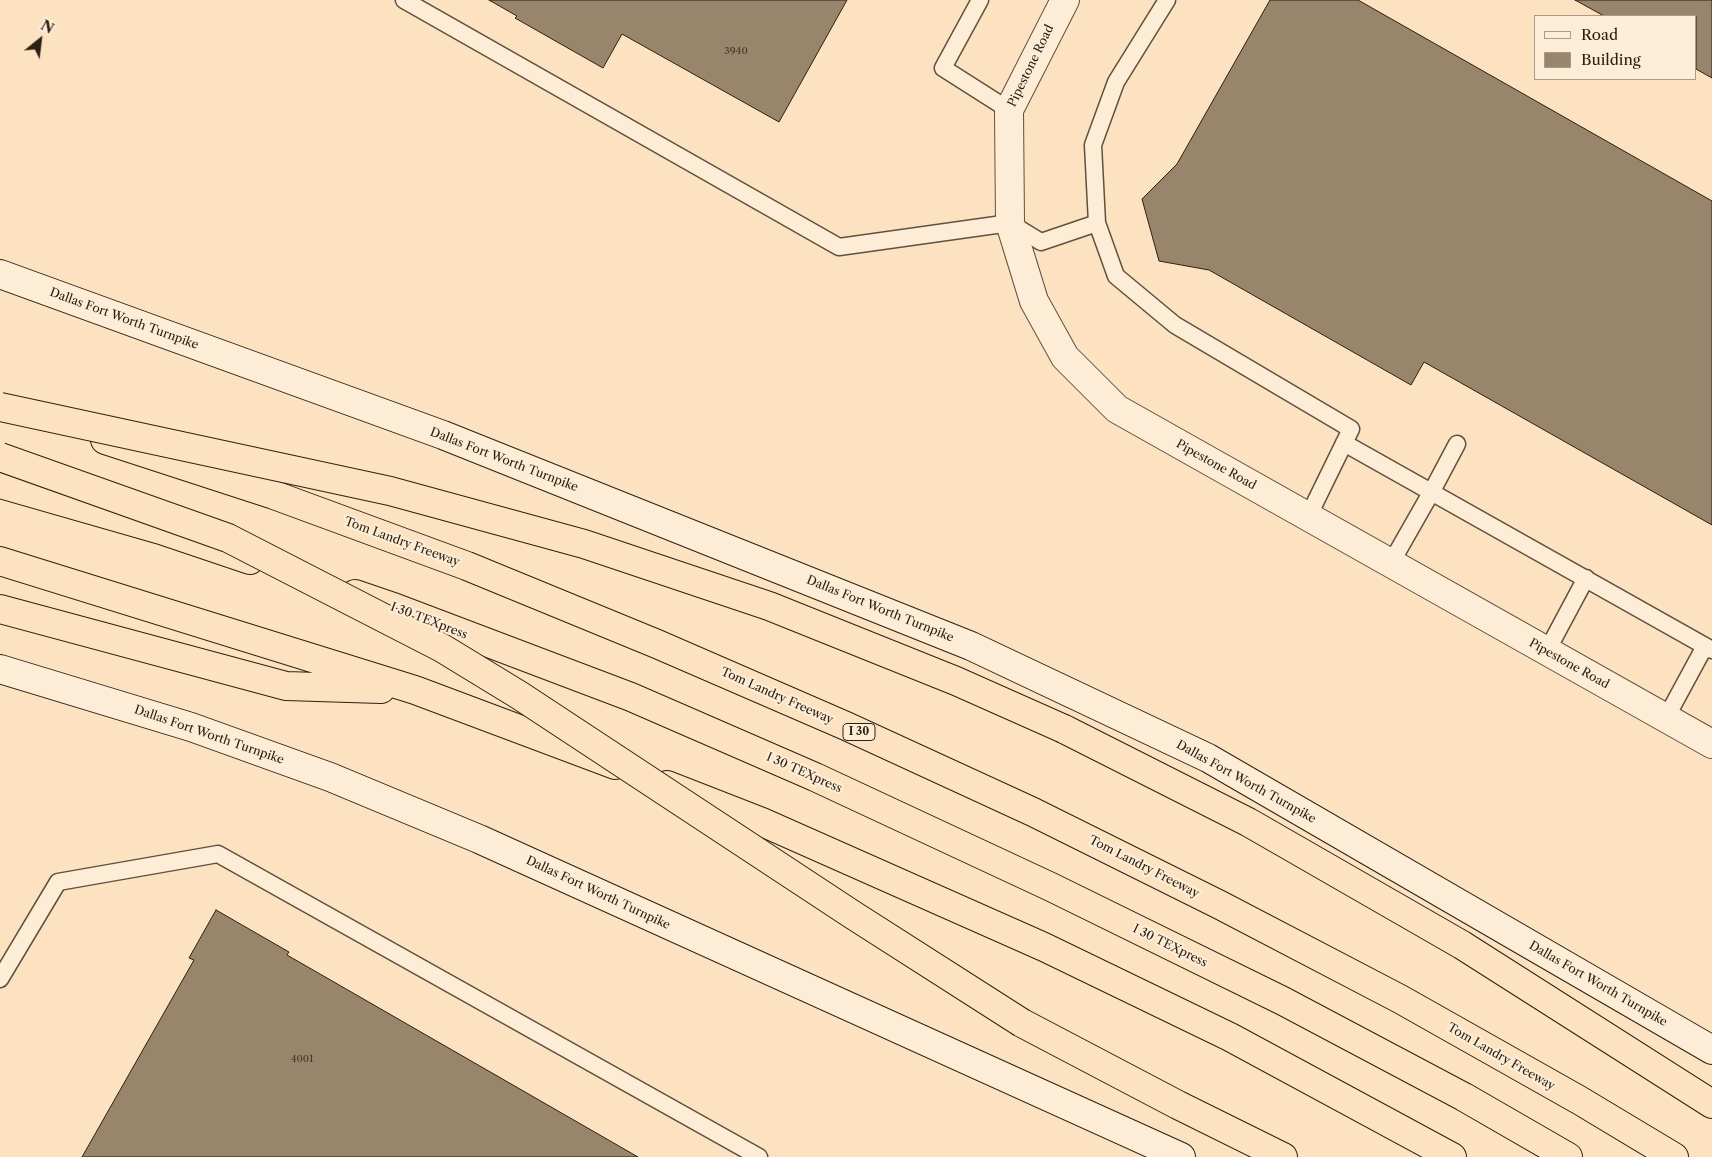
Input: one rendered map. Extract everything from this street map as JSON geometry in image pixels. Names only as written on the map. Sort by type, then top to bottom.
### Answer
[{"type":"highway","points":[[0,406],[390,491],[584,544],[769,606],[956,681],[1064,729],[1248,822],[1462,944],[1712,1104]]},
{"type":"highway","name":"Tom Landry Freeway","points":[[0,406],[274,495],[467,566],[658,644],[846,726],[1033,812],[1237,914],[1400,999],[1674,1157]]},
{"type":"highway","points":[[0,457],[228,538],[442,648],[519,695],[853,915],[1022,1023],[1178,1105],[1283,1157]]},
{"type":"highway","name":"I 30 TEXpress","points":[[0,484],[161,530],[396,608],[630,697],[815,777],[1051,887],[1291,1006],[1464,1097],[1568,1157]]},
{"type":"highway","points":[[0,561],[415,690],[525,730],[762,822],[1044,947],[1230,1037],[1452,1157]]},
{"type":"highway","points":[[0,609],[286,686],[415,690]]},
{"type":"main road","name":"Pipestone Road","points":[[1065,0],[1009,110],[1010,222],[1034,301],[1065,357],[1117,409],[1712,744]]},
{"type":"main road","name":"Dallas Fort Worth Turnpike","points":[[0,274],[443,435],[971,646],[1208,758],[1712,1050]]},
{"type":"main road","name":"Dallas Fort Worth Turnpike","points":[[0,669],[190,727],[330,777],[478,839],[1181,1157]]},
{"type":"lane","points":[[404,0],[839,247],[1010,222],[1041,242],[1097,223]]},
{"type":"lane","points":[[980,0],[943,68],[1009,110]]},
{"type":"lane","points":[[1167,0],[1116,82],[1092,145],[1097,223],[1116,276],[1175,325],[1351,429],[1308,517]]},
{"type":"lane","points":[[1344,443],[1708,648],[1666,718]]},
{"type":"lane","points":[[1391,563],[1457,444]]},
{"type":"lane","points":[[1547,651],[1586,578]]},
{"type":"lane","points":[[0,979],[58,882],[218,854],[759,1157]]},
{"type":"building","points":[[489,0],[847,0],[779,122],[622,34],[603,68],[515,18],[517,16]]},
{"type":"building","points":[[1270,0],[1358,0],[1712,201],[1712,525],[1424,362],[1411,385],[1209,270],[1159,261],[1142,199],[1177,164]]},
{"type":"building","points":[[1575,0],[1712,0],[1712,78],[1697,70],[1697,15],[1602,15]]},
{"type":"building","points":[[216,910],[289,952],[287,955],[638,1157],[82,1157],[194,960],[189,958]]}]
